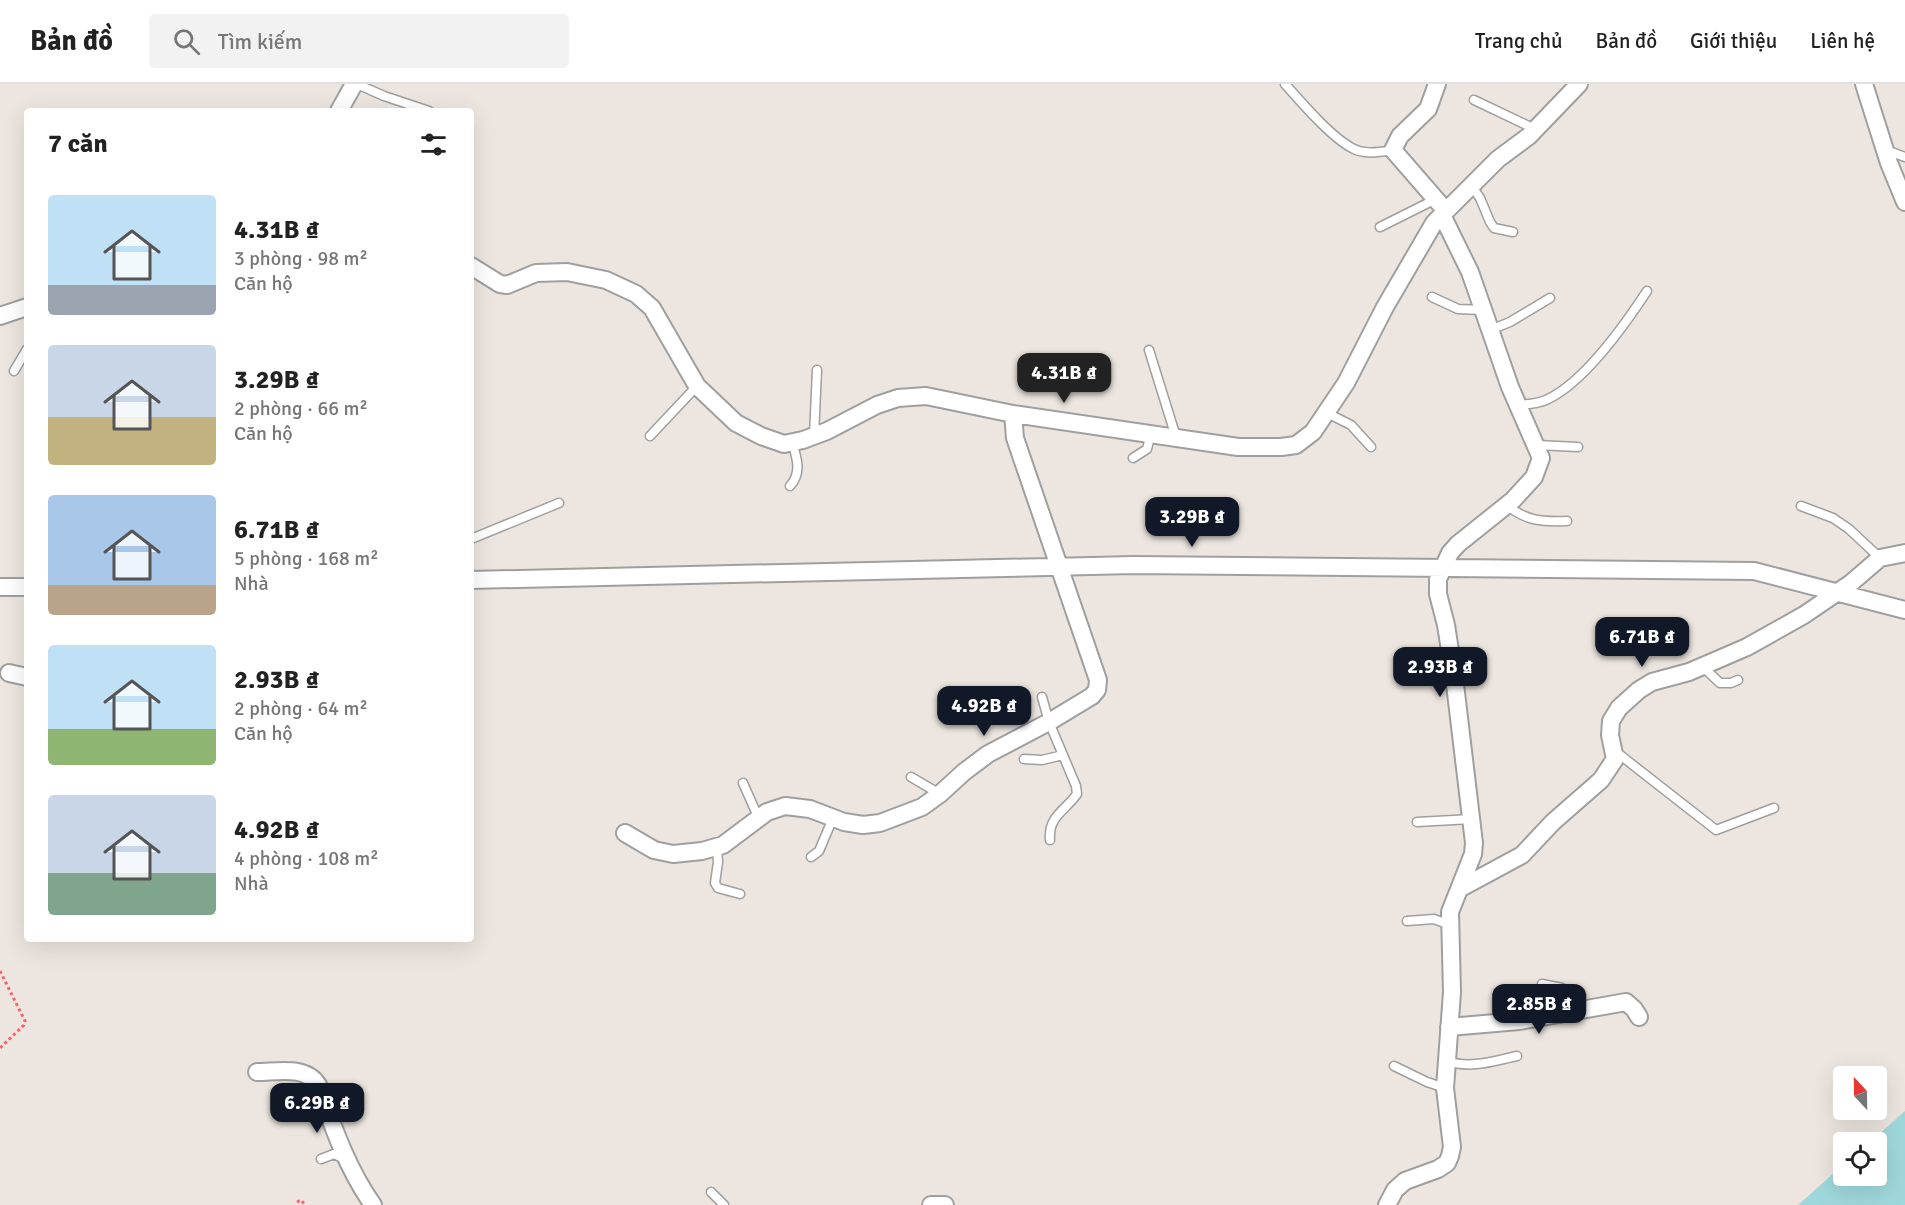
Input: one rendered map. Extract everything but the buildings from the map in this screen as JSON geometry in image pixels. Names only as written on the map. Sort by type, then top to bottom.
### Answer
[{"type":"street","points":[[341,108],[355,84]]},
{"type":"street","points":[[1387,1205],[1395,1190],[1405,1181],[1438,1169],[1447,1163],[1452,1147],[1445,1088],[1452,992],[1450,912],[1473,854],[1474,843],[1454,676],[1446,625],[1438,594],[1438,579],[1450,553],[1506,505],[1534,477],[1541,458],[1489,331],[1470,272],[1441,208],[1393,150],[1400,136],[1428,109],[1437,84]]},
{"type":"street","points":[[474,268],[500,284],[507,285],[536,273],[567,272],[606,280],[636,294],[652,308],[697,386],[736,423],[784,444],[814,436],[877,405],[898,398],[926,396],[1013,414],[1238,447],[1296,445],[1312,432],[1346,383],[1385,307],[1441,208],[1535,129],[1579,84]]},
{"type":"street","points":[[1864,84],[1885,150],[1905,202]]},
{"type":"street","points":[[0,316],[24,308]]},
{"type":"street","points":[[625,833],[654,850],[673,854],[702,851],[723,845],[767,812],[785,806],[810,809],[833,818],[863,825],[880,822],[922,807],[988,754],[1049,723],[1092,696],[1098,684],[1015,438],[1013,414]]},
{"type":"street","points":[[1459,889],[1504,865],[1530,847],[1553,822],[1600,780],[1615,759],[1610,735],[1611,721],[1619,708],[1640,690],[1652,682],[1689,672],[1755,642],[1804,615],[1862,575],[1880,558],[1905,553]]},
{"type":"street","points":[[474,580],[1134,565],[1754,571],[1905,610]]},
{"type":"street","points":[[0,587],[24,587]]},
{"type":"street","points":[[9,673],[24,676]]},
{"type":"street","points":[[1449,1027],[1519,1021],[1626,1002],[1639,1017]]},
{"type":"street","points":[[257,1072],[304,1072],[313,1077],[346,1160],[357,1182],[373,1205]]},
{"type":"street","points":[[931,1205],[945,1205]]},
{"type":"lane","points":[[355,84],[420,108]]},
{"type":"lane","points":[[1285,84],[1332,133],[1353,148],[1367,152],[1393,150]]},
{"type":"lane","points":[[1474,100],[1535,129]]},
{"type":"lane","points":[[1885,150],[1905,157]]},
{"type":"lane","points":[[1470,185],[1480,198],[1494,228],[1513,232]]},
{"type":"lane","points":[[1380,227],[1441,208]]},
{"type":"lane","points":[[1518,405],[1544,401],[1569,385],[1607,346],[1647,291]]},
{"type":"lane","points":[[1432,297],[1458,309],[1483,310]]},
{"type":"lane","points":[[1489,331],[1510,322],[1550,298]]},
{"type":"lane","points":[[1149,350],[1176,438]]},
{"type":"lane","points":[[14,371],[24,354]]},
{"type":"lane","points":[[814,436],[817,370]]},
{"type":"lane","points":[[650,436],[697,386]]},
{"type":"lane","points":[[1326,413],[1351,425],[1371,447]]},
{"type":"lane","points":[[1133,458],[1147,449],[1149,441],[1146,434]]},
{"type":"lane","points":[[790,486],[798,472],[792,442]]},
{"type":"lane","points":[[1537,445],[1578,447]]},
{"type":"lane","points":[[474,538],[559,503]]},
{"type":"lane","points":[[1506,505],[1520,516],[1536,521],[1567,521]]},
{"type":"lane","points":[[1801,507],[1833,518],[1849,529],[1880,558]]},
{"type":"lane","points":[[1702,666],[1720,683],[1731,683],[1737,680]]},
{"type":"lane","points":[[1427,671],[1454,676]]},
{"type":"lane","points":[[1042,697],[1049,723],[1076,786],[1077,794],[1052,823],[1049,829],[1050,840]]},
{"type":"lane","points":[[1614,751],[1716,830],[1773,808]]},
{"type":"lane","points":[[1024,759],[1042,760],[1063,755]]},
{"type":"lane","points":[[911,777],[940,794]]},
{"type":"lane","points":[[743,783],[759,819]]},
{"type":"lane","points":[[811,857],[819,851],[833,818]]},
{"type":"lane","points":[[1417,822],[1472,819]]},
{"type":"lane","points":[[717,847],[718,862],[715,883],[718,888],[740,894]]},
{"type":"lane","points":[[1407,921],[1434,919],[1450,925]]},
{"type":"lane","points":[[1542,984],[1562,988],[1565,993],[1566,999],[1560,1014]]},
{"type":"lane","points":[[1447,1061],[1459,1065],[1475,1065],[1517,1056]]},
{"type":"lane","points":[[1394,1066],[1445,1088]]},
{"type":"lane","points":[[321,1159],[334,1154],[346,1160]]},
{"type":"lane","points":[[711,1192],[724,1205]]},
{"type":"path","points":[[0,971],[25,1021],[24,1025],[0,1048]]},
{"type":"path","points":[[297,1202],[301,1200],[305,1205]]},
{"type":"water","points":[[1905,1111],[1905,1205],[1798,1205],[1833,1174],[1833,1186],[1887,1186],[1887,1132],[1881,1132]]}]
